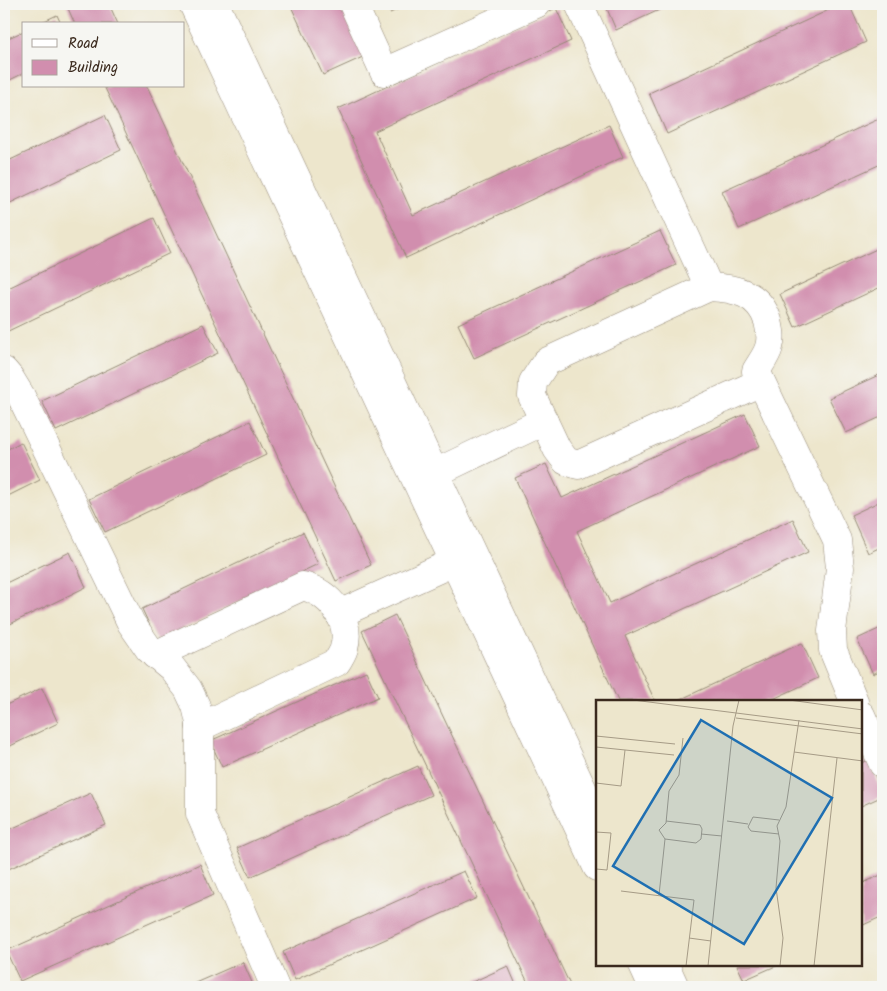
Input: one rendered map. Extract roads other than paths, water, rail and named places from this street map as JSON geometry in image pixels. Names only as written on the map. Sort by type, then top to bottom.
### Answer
[{"type":"street","points":[[193,4],[596,865]]},
{"type":"street","points":[[215,4],[596,818]]},
{"type":"street","points":[[353,4],[384,72],[536,4]]},
{"type":"street","points":[[579,4],[709,287]]},
{"type":"street","points":[[761,382],[578,465],[566,461],[557,449],[532,396],[533,382],[546,362],[709,287],[728,288],[748,294],[759,303],[766,315],[771,332],[769,348],[756,371],[837,540],[840,568],[832,631],[833,650],[854,700]]},
{"type":"street","points":[[4,371],[21,396],[131,623],[149,649],[172,668],[188,689],[196,706],[200,727],[200,814],[275,987]]},
{"type":"street","points":[[434,473],[544,421]]},
{"type":"street","points":[[339,614],[454,562]]},
{"type":"street","points":[[155,655],[303,586],[314,589],[331,601],[339,614],[345,630],[344,648],[337,662],[200,727]]},
{"type":"street","points":[[862,717],[883,764]]},
{"type":"street","points":[[642,966],[653,987]]},
{"type":"street","points":[[665,966],[675,987]]}]
